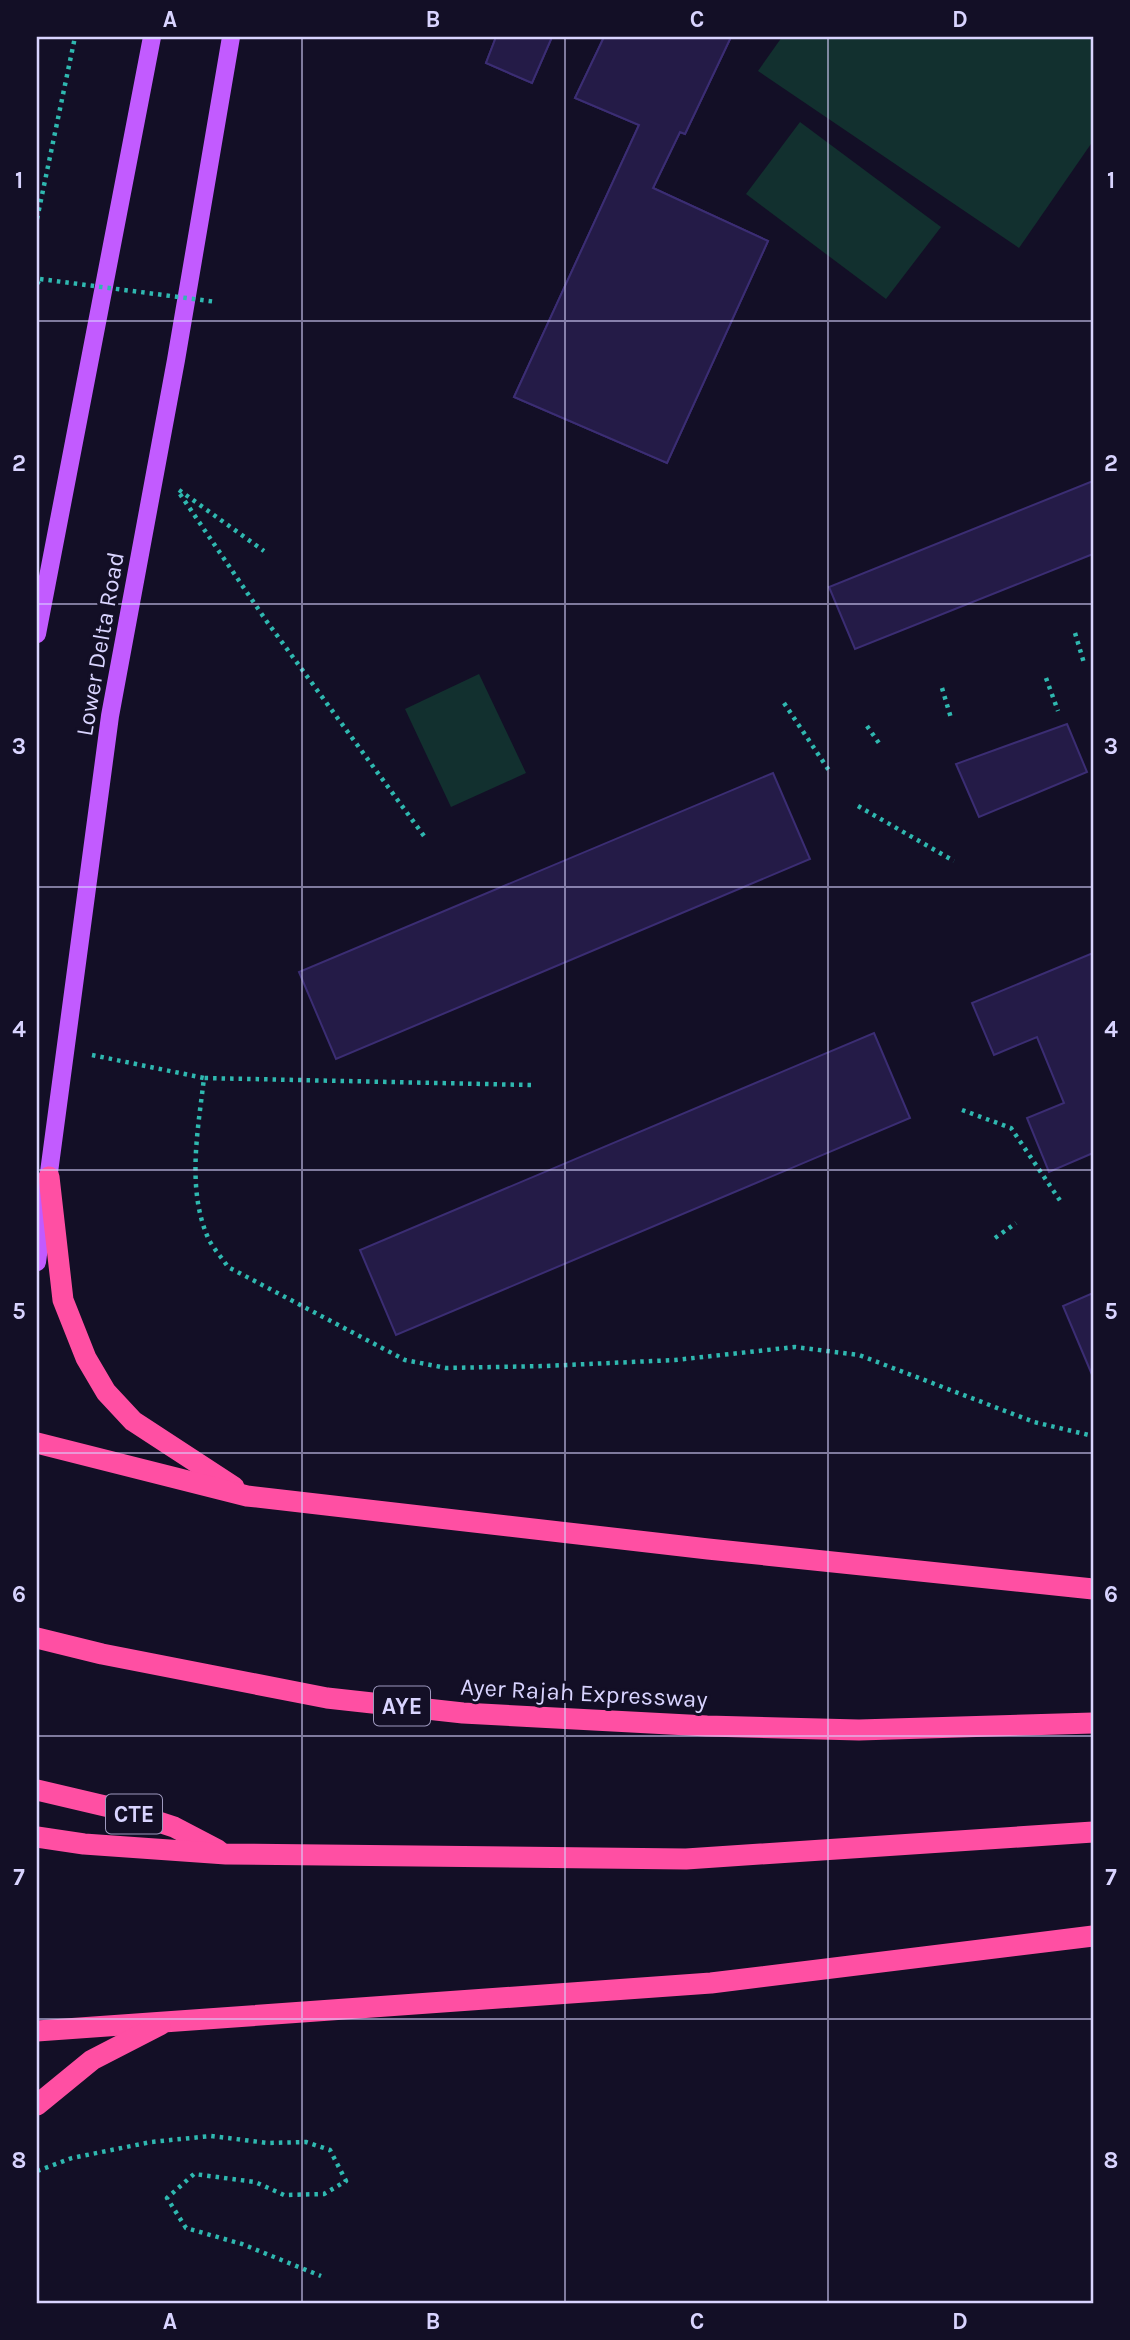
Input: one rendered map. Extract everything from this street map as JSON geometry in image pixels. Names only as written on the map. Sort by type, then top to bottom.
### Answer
[{"type":"highway","points":[[49,1177],[62,1300],[86,1358],[106,1392],[133,1421],[247,1496]]},
{"type":"highway","points":[[37,1443],[247,1496],[708,1549],[1093,1589]]},
{"type":"highway","name":"Ayer Rajah Expressway","points":[[37,1637],[102,1654],[327,1698],[463,1713],[707,1726],[859,1730],[1093,1723]]},
{"type":"highway","name":"CTE","points":[[37,1790],[121,1810],[174,1827],[226,1854]]},
{"type":"highway","points":[[37,1837],[84,1844],[226,1854],[686,1859],[1093,1832]]},
{"type":"highway","points":[[37,2031],[711,1983],[1093,1936]]},
{"type":"highway","points":[[37,2105],[92,2060],[168,2021]]},
{"type":"main road","points":[[37,634],[152,37]]},
{"type":"main road","name":"Lower Delta Road","points":[[37,1254],[110,716],[174,373],[231,37]]},
{"type":"path","points":[[37,219],[75,37]]},
{"type":"path","points":[[38,282],[217,302]]},
{"type":"path","points":[[264,551],[176,488],[265,619],[424,835]]},
{"type":"path","points":[[1075,633],[1084,663]]},
{"type":"path","points":[[1046,678],[1058,711]]},
{"type":"path","points":[[942,688],[950,718]]},
{"type":"path","points":[[784,703],[830,772]]},
{"type":"path","points":[[867,726],[881,746]]},
{"type":"path","points":[[858,806],[954,861]]},
{"type":"path","points":[[106,1057],[204,1078],[531,1085]]},
{"type":"path","points":[[204,1078],[195,1159],[199,1212],[210,1241],[228,1267],[405,1360],[446,1368],[545,1366],[675,1360],[795,1347],[859,1355],[1034,1422],[1093,1436]]},
{"type":"path","points":[[962,1110],[1011,1128],[1061,1202]]},
{"type":"path","points":[[995,1238],[1016,1223]]},
{"type":"path","points":[[37,2171],[72,2158],[150,2142],[211,2136],[268,2143],[306,2142],[330,2150],[346,2181],[324,2194],[284,2195],[256,2182],[194,2174],[167,2198],[186,2228],[242,2245],[321,2276]]},
{"type":"green space","points":[[782,37],[1093,37],[1093,141],[1019,248],[758,71]]},
{"type":"green space","points":[[800,122],[941,227],[886,299],[746,194]]},
{"type":"green space","points":[[479,674],[526,773],[451,807],[405,709]]},
{"type":"building","points":[[496,37],[552,37],[532,83],[486,63]]},
{"type":"building","points":[[496,37],[552,37],[532,83],[486,63]]},
{"type":"building","points":[[604,37],[731,37],[685,134],[680,132],[653,188],[768,241],[667,463],[514,397],[639,125],[575,98]]},
{"type":"building","points":[[604,37],[731,37],[685,134],[680,132],[653,188],[768,241],[667,463],[514,397],[639,125],[575,98]]},
{"type":"building","points":[[1093,481],[1093,554],[855,649],[829,587]]},
{"type":"building","points":[[1067,724],[1087,772],[979,817],[956,764]]},
{"type":"building","points":[[773,773],[810,859],[336,1059],[299,972]]},
{"type":"building","points":[[1093,953],[1093,1153],[1049,1172],[1027,1118],[1064,1103],[1037,1037],[994,1055],[972,1003]]},
{"type":"building","points":[[874,1033],[910,1118],[396,1335],[360,1250]]},
{"type":"building","points":[[1093,1293],[1093,1377],[1063,1306]]}]
